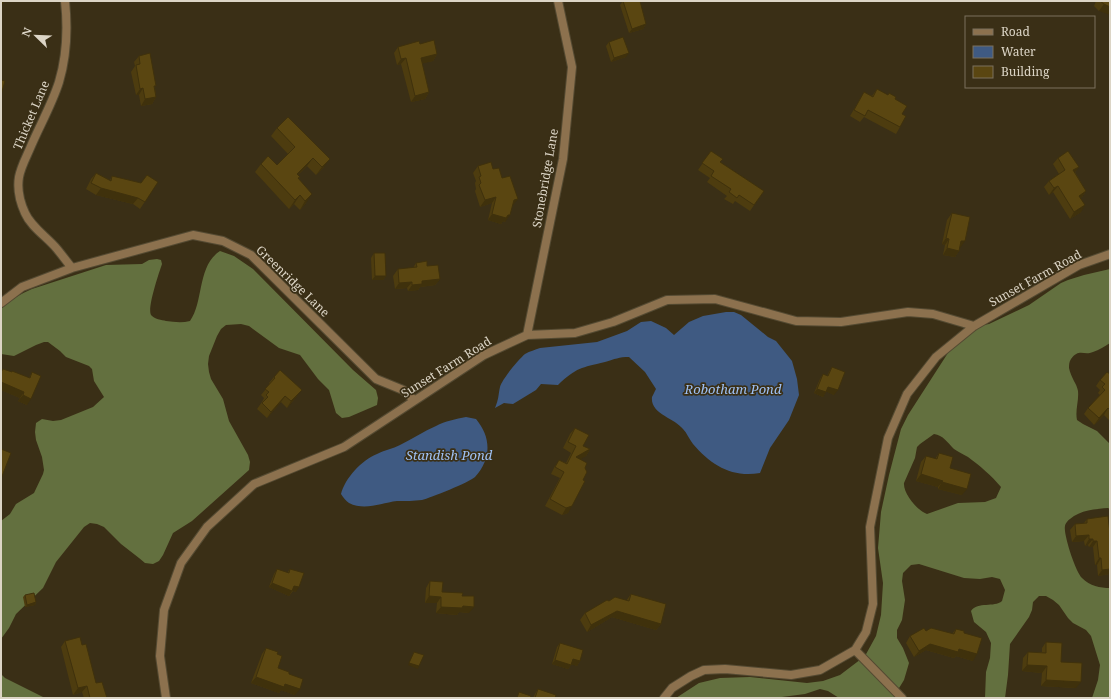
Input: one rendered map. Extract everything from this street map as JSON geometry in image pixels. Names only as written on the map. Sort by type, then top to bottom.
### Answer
[{"type":"street","name":"Thicket Lane","points":[[65,1],[67,48],[63,68],[52,98],[24,161],[19,178],[19,191],[21,204],[25,214],[33,225],[58,250],[72,268]]},
{"type":"street","name":"Stonebridge Lane","points":[[527,335],[562,159],[572,67],[558,1]]},
{"type":"street","name":"Greenridge Lane","points":[[1,303],[22,287],[72,268],[193,235],[223,240],[251,255],[376,379],[402,390],[414,400]]},
{"type":"street","name":"Sunset Farm Road","points":[[664,698],[672,688],[704,670],[725,669],[791,674],[820,670],[855,650],[866,632],[873,604],[870,527],[888,438],[907,394],[936,357],[974,326],[1079,265],[1110,254]]},
{"type":"street","name":"Sunset Farm Road","points":[[166,698],[160,656],[164,610],[182,564],[207,527],[254,484],[344,447],[484,355],[527,335],[575,333],[613,322],[667,300],[715,299],[796,321],[841,322],[908,312],[933,314],[974,326]]},
{"type":"street","points":[[855,650],[902,698]]},
{"type":"green space","points":[[220,251],[234,256],[253,269],[353,370],[376,390],[378,398],[377,405],[349,417],[342,418],[336,413],[329,390],[318,379],[300,355],[279,348],[249,326],[241,324],[226,325],[221,329],[217,336],[209,356],[209,372],[211,379],[223,399],[229,421],[248,455],[250,462],[249,470],[192,521],[173,533],[163,555],[159,561],[153,564],[145,563],[121,544],[104,527],[90,523],[84,527],[56,562],[43,588],[16,614],[9,628],[1,639],[1,521],[10,514],[16,504],[34,493],[43,474],[44,470],[42,457],[36,440],[36,423],[42,419],[53,421],[61,420],[93,407],[104,397],[94,381],[92,369],[89,366],[66,357],[48,342],[36,345],[14,356],[1,354],[1,309],[15,298],[32,289],[106,265],[142,264],[149,260],[157,259],[161,260],[162,264],[152,298],[150,311],[151,315],[166,321],[190,321],[197,304],[204,274],[213,257]]},
{"type":"green space","points":[[1110,269],[1110,343],[1090,353],[1077,354],[1070,360],[1069,368],[1078,391],[1076,413],[1077,420],[1097,431],[1110,444],[1110,509],[1093,510],[1078,514],[1068,521],[1065,525],[1065,530],[1068,545],[1079,575],[1088,583],[1095,586],[1110,588],[1110,698],[1092,698],[1098,680],[1100,665],[1091,636],[1086,630],[1073,623],[1059,605],[1053,600],[1046,596],[1039,596],[1033,602],[1029,617],[1010,644],[1005,698],[985,698],[986,672],[990,658],[991,643],[986,632],[974,622],[971,611],[978,606],[995,604],[1002,601],[1005,590],[1000,579],[992,577],[980,579],[964,578],[919,564],[911,565],[903,573],[902,581],[905,600],[902,620],[897,630],[897,638],[909,663],[904,680],[896,693],[896,698],[839,698],[828,691],[820,689],[805,694],[774,698],[676,698],[699,683],[720,678],[750,677],[807,683],[823,681],[840,675],[865,656],[876,636],[881,615],[883,583],[878,548],[881,512],[901,429],[908,415],[955,342],[973,327],[989,324],[1029,305],[1061,283],[1084,275]],"holes":[[[934,434],[990,475],[1001,487],[996,498],[985,502],[958,503],[927,514],[912,502],[908,497],[904,483],[915,458],[917,447]]]},
{"type":"green space","points":[[1,674],[5,678],[45,698],[1,698]]},
{"type":"water","name":"Robotham Pond","points":[[734,312],[741,315],[768,337],[776,341],[792,361],[797,379],[799,395],[789,420],[770,448],[760,473],[740,474],[731,472],[707,458],[693,444],[686,432],[679,425],[655,408],[652,403],[652,397],[656,389],[645,372],[629,357],[617,358],[585,367],[575,371],[558,385],[541,384],[536,390],[513,404],[504,403],[495,408],[501,383],[519,360],[529,352],[540,348],[597,342],[627,331],[641,322],[651,321],[666,328],[674,335],[689,322],[703,316]]},
{"type":"water","name":"Standish Pond","points":[[466,417],[476,419],[481,426],[485,433],[488,448],[481,470],[472,479],[450,490],[422,500],[397,501],[373,506],[361,506],[349,503],[341,494],[350,476],[360,465],[371,457],[397,446],[439,424]]},
{"type":"building","points":[[623,1],[640,1],[646,24],[632,29]]},
{"type":"building","points":[[1100,1],[1110,1],[1110,7],[1104,4]]},
{"type":"building","points":[[623,37],[629,53],[614,58],[609,42]]},
{"type":"building","points":[[434,40],[437,54],[421,58],[429,92],[415,96],[406,58],[401,59],[398,47],[419,41],[420,44]]},
{"type":"building","points":[[150,53],[156,86],[154,86],[156,97],[145,99],[143,88],[140,89],[136,65],[140,64],[139,56]]},
{"type":"building","points":[[1,80],[5,81],[1,95]]},
{"type":"building","points":[[877,89],[888,95],[889,93],[896,97],[895,99],[907,106],[902,114],[906,116],[900,127],[868,110],[865,116],[854,110],[864,92],[873,97]]},
{"type":"building","points":[[288,117],[330,159],[322,167],[313,158],[297,174],[300,177],[298,178],[312,194],[305,201],[300,195],[295,200],[261,164],[268,156],[277,165],[295,147],[277,128]]},
{"type":"building","points":[[711,151],[723,159],[720,162],[764,191],[754,205],[739,195],[737,198],[729,192],[731,189],[711,176],[714,171],[702,163]]},
{"type":"building","points":[[1068,151],[1079,167],[1073,170],[1086,191],[1079,196],[1085,205],[1074,212],[1058,186],[1054,188],[1049,181],[1065,170],[1058,158]]},
{"type":"building","points":[[491,162],[493,169],[499,168],[502,178],[510,176],[518,199],[514,200],[510,215],[506,218],[492,214],[496,197],[485,200],[479,185],[481,183],[479,177],[481,176],[478,166]]},
{"type":"building","points":[[96,173],[111,181],[112,176],[141,183],[147,175],[158,182],[145,202],[138,198],[101,188],[91,183]]},
{"type":"building","points":[[952,213],[970,217],[965,241],[961,241],[959,251],[947,248],[949,239],[946,238]]},
{"type":"building","points":[[374,253],[385,253],[386,276],[375,276]]},
{"type":"building","points":[[427,261],[427,266],[438,265],[440,279],[422,281],[422,284],[412,285],[412,282],[399,283],[398,269],[417,267],[416,263]]},
{"type":"building","points":[[832,367],[845,372],[838,390],[828,387],[826,392],[817,389],[823,374],[828,376]]},
{"type":"building","points":[[3,369],[30,378],[32,372],[41,376],[31,399],[23,395],[24,392],[1,382],[1,372]]},
{"type":"building","points":[[280,370],[302,390],[291,401],[285,396],[271,412],[262,403],[268,397],[266,395],[269,392],[265,389]]},
{"type":"building","points":[[1107,372],[1110,374],[1110,410],[1108,408],[1099,418],[1088,408],[1105,390],[1102,387],[1105,384],[1100,380]]},
{"type":"building","points":[[575,428],[589,435],[583,446],[590,449],[576,457],[587,463],[585,468],[587,472],[583,480],[585,481],[572,506],[566,508],[550,499],[564,472],[555,467],[559,460],[567,464],[576,446],[568,442]]},
{"type":"building","points":[[1,449],[11,453],[1,479]]},
{"type":"building","points":[[939,453],[953,457],[950,468],[971,474],[967,489],[921,474],[926,456],[937,459]]},
{"type":"building","points":[[1108,516],[1110,533],[1110,569],[1102,570],[1097,541],[1089,539],[1089,535],[1076,536],[1075,524],[1087,523],[1087,519]]},
{"type":"building","points":[[277,569],[289,573],[290,569],[304,573],[299,587],[294,586],[292,591],[272,583]]},
{"type":"building","points":[[430,581],[443,582],[442,592],[463,593],[462,596],[474,596],[474,607],[441,607],[441,597],[429,596]]},
{"type":"building","points":[[34,593],[36,602],[27,605],[25,595]]},
{"type":"building","points":[[631,594],[666,604],[661,624],[617,611],[591,625],[585,613],[615,597],[629,601]]},
{"type":"building","points":[[924,628],[926,631],[931,628],[954,634],[956,629],[982,638],[977,654],[959,649],[958,652],[930,644],[919,651],[910,636]]},
{"type":"building","points":[[80,637],[82,645],[86,644],[96,683],[102,682],[107,698],[90,698],[87,686],[78,688],[65,641]]},
{"type":"building","points":[[1046,642],[1062,643],[1061,662],[1082,663],[1081,682],[1046,680],[1047,666],[1027,665],[1028,652],[1046,653]]},
{"type":"building","points":[[560,643],[583,650],[580,661],[573,659],[571,665],[555,660]]},
{"type":"building","points":[[266,648],[278,652],[277,654],[282,656],[278,668],[303,679],[300,689],[285,684],[284,687],[256,677]]},
{"type":"building","points":[[414,652],[424,655],[419,666],[409,663]]},
{"type":"building","points":[[538,689],[556,695],[555,698],[535,698]]},
{"type":"building","points":[[519,692],[531,696],[530,698],[517,698]]}]
